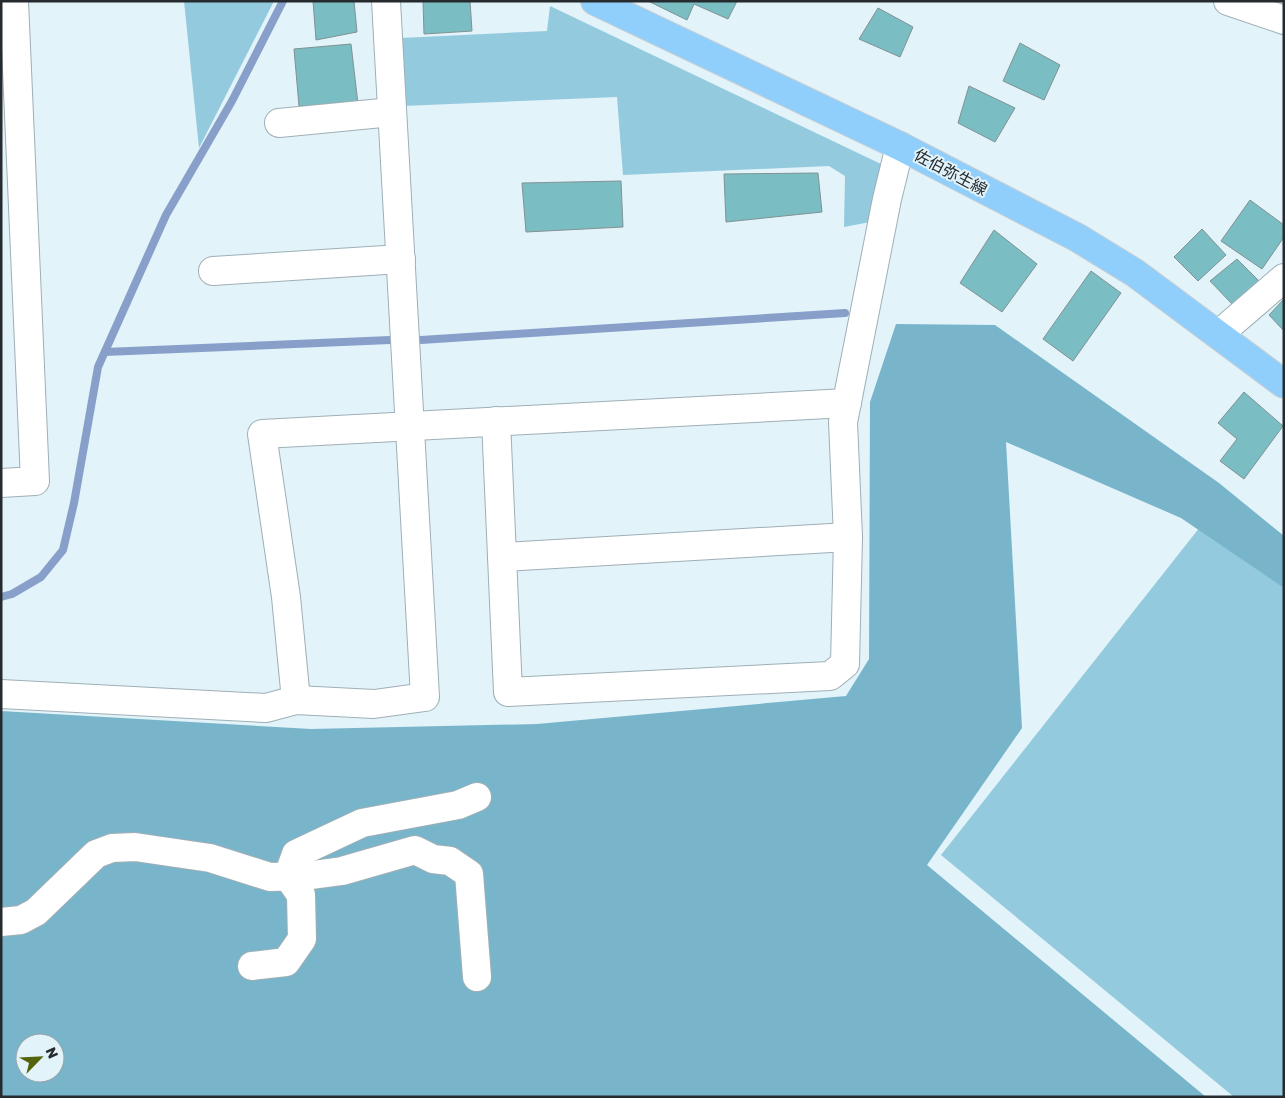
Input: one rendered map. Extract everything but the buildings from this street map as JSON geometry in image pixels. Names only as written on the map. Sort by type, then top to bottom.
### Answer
[{"type":"main road","name":"佐伯弥生線","points":[[595,1],[900,146],[1086,243],[1135,273],[1284,384]]},
{"type":"street","points":[[1,483],[35,481],[14,1]]},
{"type":"street","points":[[1,694],[266,708],[296,700],[374,704],[425,697],[386,1]]},
{"type":"street","points":[[1228,1],[1284,20]]},
{"type":"street","points":[[278,123],[392,112]]},
{"type":"street","points":[[496,421],[508,692],[830,676],[845,664],[848,537],[843,422],[887,199],[900,146]]},
{"type":"street","points":[[213,271],[401,259]]},
{"type":"street","points":[[1219,334],[1284,278]]},
{"type":"street","points":[[296,700],[286,597],[262,434],[846,403]]},
{"type":"street","points":[[502,557],[848,537]]},
{"type":"street","points":[[288,876],[296,854],[362,823],[458,805],[477,797]]},
{"type":"street","points":[[1,922],[21,920],[36,912],[96,854],[112,848],[135,847],[210,858],[270,877],[306,876],[342,871],[415,850],[433,859],[450,861],[470,874],[477,977]]},
{"type":"street","points":[[252,966],[286,962],[302,939],[301,895],[288,876]]},
{"type":"shaded area","points":[[184,1],[274,1],[199,148]]},
{"type":"shaded area","points":[[550,6],[883,165],[870,222],[844,227],[845,176],[829,166],[623,175],[617,97],[403,106],[401,38],[547,31]]},
{"type":"shaded area","points":[[896,324],[995,325],[1219,483],[1284,536],[1284,588],[1181,518],[1006,442],[1022,728],[927,865],[1206,1097],[1,1097],[1,711],[311,729],[537,724],[846,696],[869,659],[870,402]]},
{"type":"shaded area","points":[[1204,522],[1284,582],[1284,1097],[1234,1097],[941,855]]},
{"type":"waterway","points":[[1,597],[12,594],[41,577],[63,550],[74,503],[98,367],[166,215],[232,101],[283,1]]},
{"type":"waterway","points":[[421,340],[845,313]]},
{"type":"waterway","points":[[105,352],[390,340]]}]
